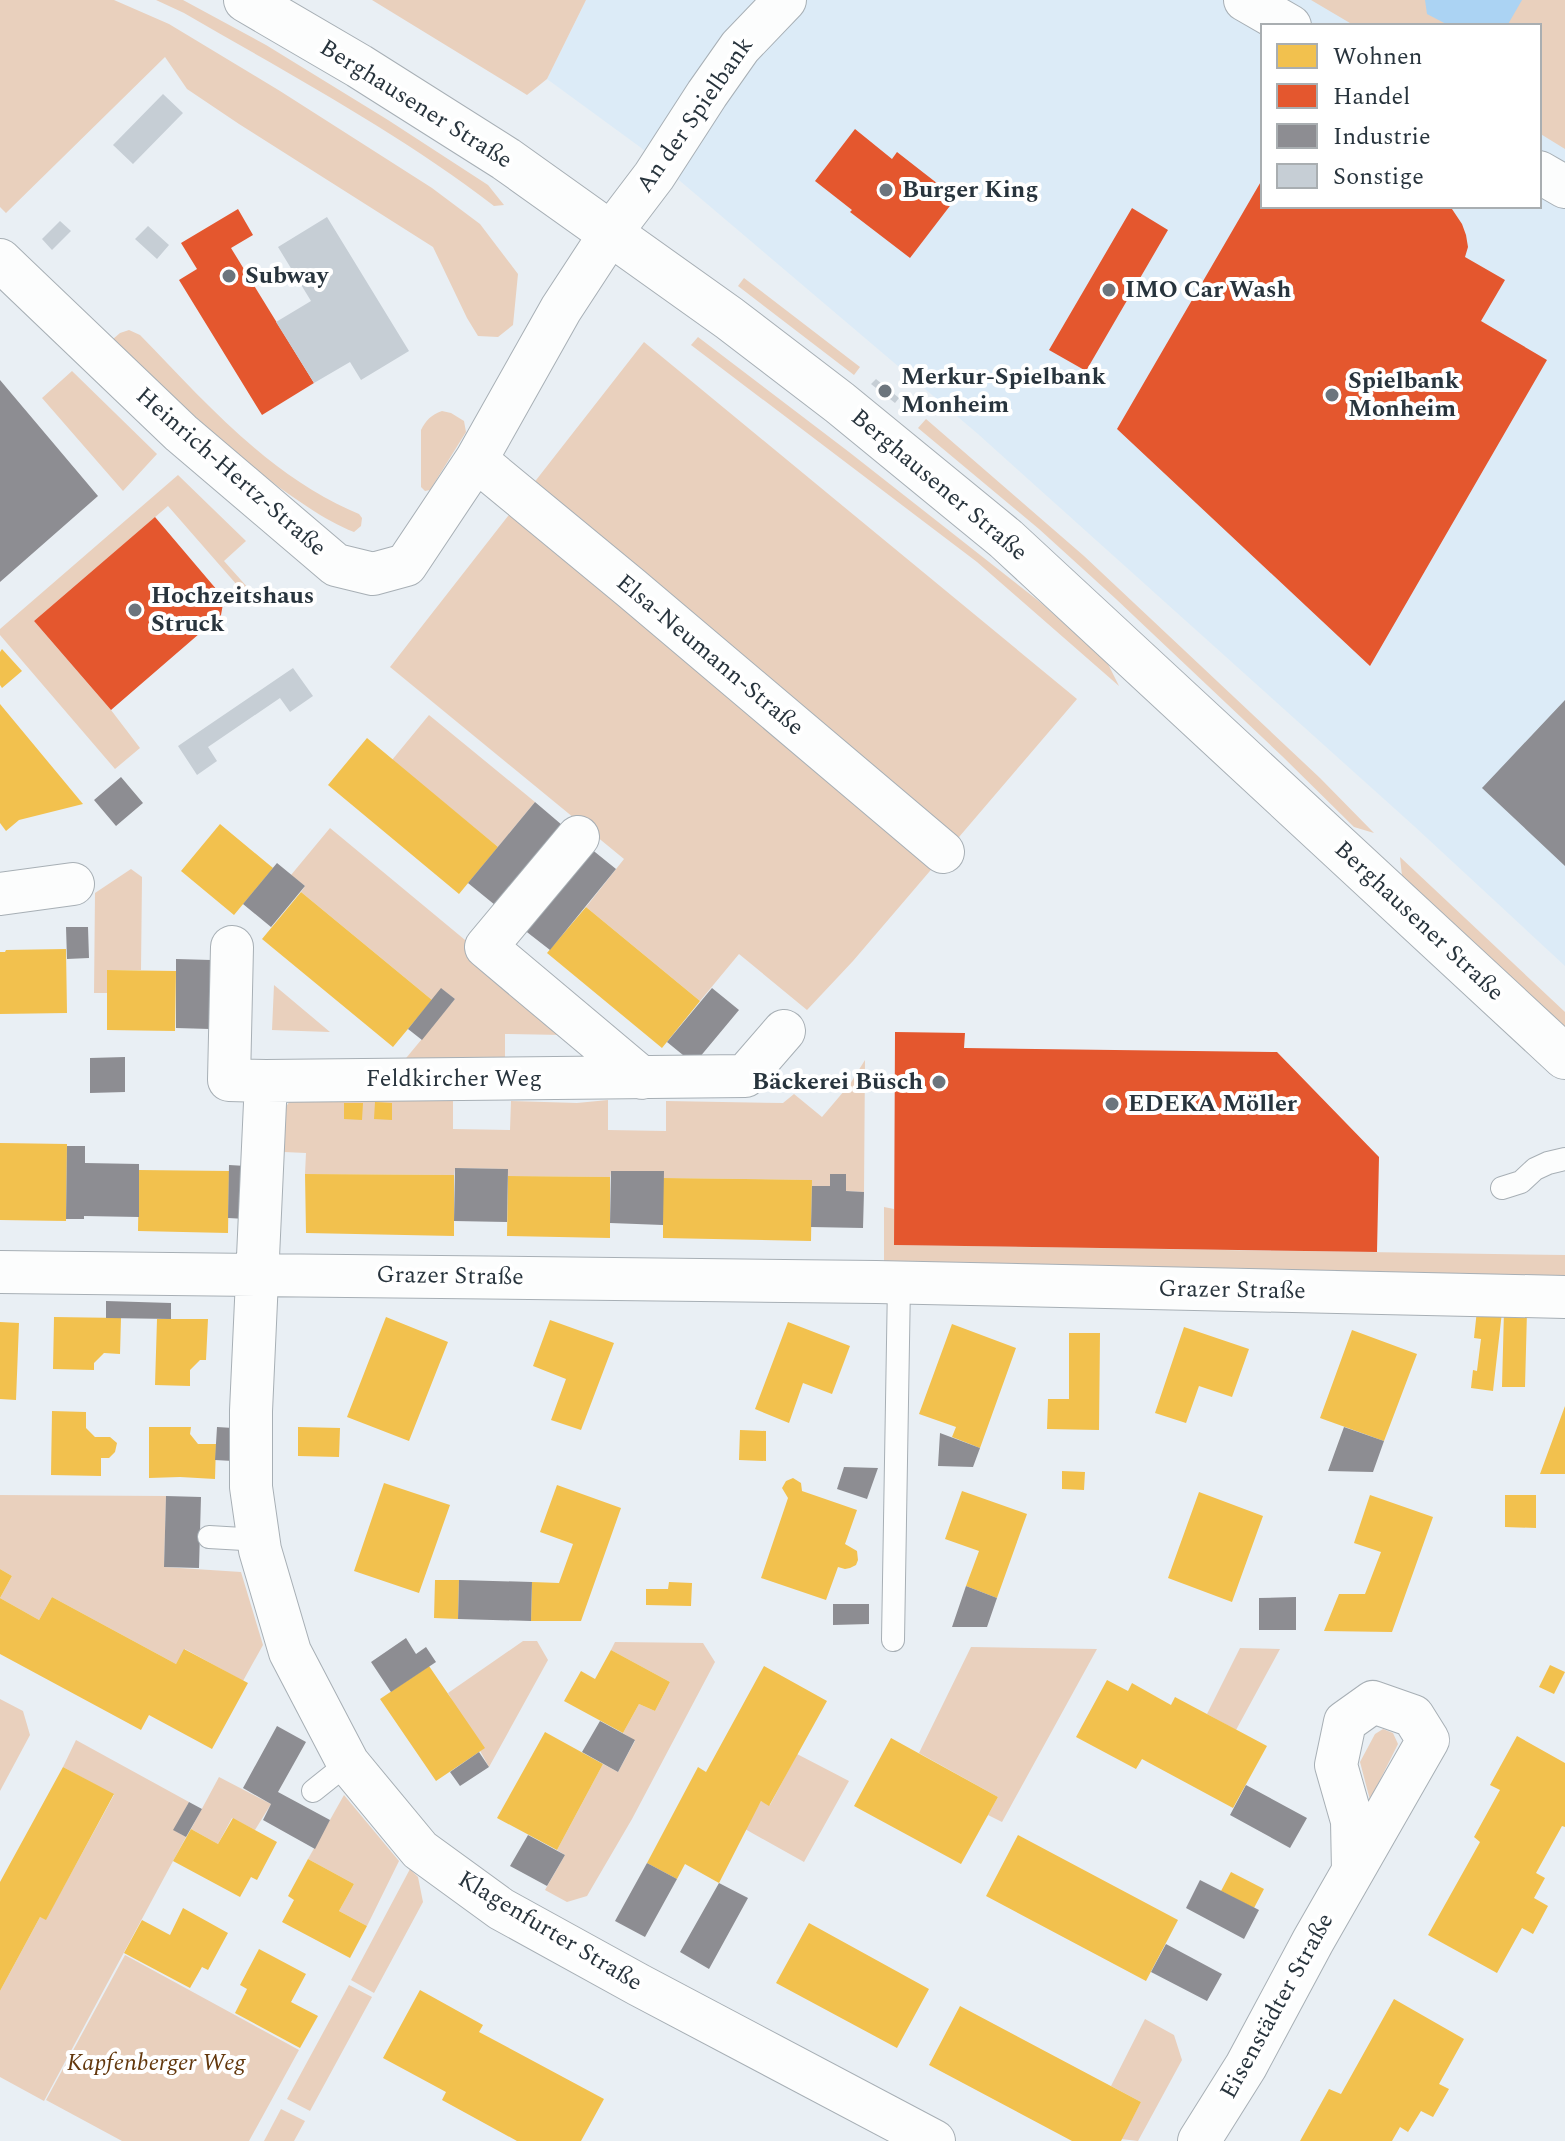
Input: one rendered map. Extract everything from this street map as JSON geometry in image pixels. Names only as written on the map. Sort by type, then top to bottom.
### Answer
[{"type":"street","name":"Berghausener Straße","points":[[246,0],[359,66],[506,159],[729,318],[840,403],[1006,539],[1565,1057]]},
{"type":"street","name":"An der Spielbank","points":[[610,234],[654,176],[740,47],[785,0]]},
{"type":"street","points":[[1245,0],[1287,24]]},
{"type":"street","points":[[1541,173],[1565,187]]},
{"type":"street","name":"Heinrich-Hertz-Straße","points":[[0,260],[181,433],[336,565],[373,574],[406,565],[476,460],[567,300],[610,234]]},
{"type":"street","name":"Elsa-Neumann-Straße","points":[[476,460],[943,852]]},
{"type":"street","points":[[578,837],[486,947],[642,1078]]},
{"type":"street","points":[[0,894],[73,884]]},
{"type":"street","name":"Feldkircher Weg","points":[[232,947],[229,1080],[745,1076],[784,1031]]},
{"type":"street","points":[[257,1274],[266,1081]]},
{"type":"street","name":"Grazer Straße","points":[[0,1272],[899,1283],[1565,1297]]},
{"type":"street","name":"Klagenfurter Straße","points":[[257,1274],[251,1487],[260,1550],[290,1652],[348,1763],[420,1850],[501,1909],[934,2141]]},
{"type":"street","name":"Eisenstädter Straße","points":[[1199,2141],[1246,2066],[1353,1871]]},
{"type":"lane","points":[[1502,1188],[1521,1182],[1535,1169],[1565,1159]]},
{"type":"lane","points":[[893,1640],[899,1283]]},
{"type":"lane","points":[[209,1537],[259,1540]]},
{"type":"lane","points":[[313,1791],[348,1763]]},
{"type":"shaded area","points":[[586,0],[1565,0],[1565,966],[978,434],[640,147],[547,79]]},
{"type":"green space","points":[[0,0],[114,0],[169,24],[280,91],[432,188],[480,224],[518,274],[513,325],[498,337],[478,336],[433,247],[187,89],[165,57],[6,213],[0,207]]},
{"type":"green space","points":[[156,0],[183,0],[266,45],[488,185],[504,205],[494,206],[420,153],[342,105],[184,13]]},
{"type":"green space","points":[[372,0],[586,0],[547,79],[527,95]]},
{"type":"green space","points":[[1311,0],[1565,0],[1565,149],[1541,134],[1541,24],[1352,24]]},
{"type":"green space","points":[[744,278],[860,367],[854,375],[738,286]]},
{"type":"green space","points":[[129,330],[140,335],[215,412],[268,459],[297,480],[359,514],[361,526],[354,532],[325,518],[236,453],[113,339]]},
{"type":"green space","points":[[698,337],[1040,602],[1106,660],[1119,686],[977,562],[691,345]]},
{"type":"green space","points":[[644,342],[1077,699],[853,961],[807,1010],[739,954],[700,1001],[586,907],[624,859],[390,667]]},
{"type":"green space","points":[[72,371],[157,454],[123,491],[42,398]]},
{"type":"green space","points":[[442,411],[464,421],[466,432],[430,490],[425,491],[421,487],[421,430],[429,418]]},
{"type":"green space","points":[[926,419],[1084,556],[1320,778],[1374,833],[1354,827],[1116,599],[1039,529],[918,428]]},
{"type":"green space","points":[[178,475],[246,541],[224,561],[249,589],[251,594],[245,601],[244,593],[168,506],[34,621],[140,748],[115,769],[0,635],[0,629]]},
{"type":"green space","points":[[429,715],[535,802],[498,847],[392,760]]},
{"type":"green space","points":[[330,828],[565,1023],[564,1035],[505,1034],[505,1064],[402,1063],[455,999],[442,989],[432,1000],[301,892],[305,886],[291,875]]},
{"type":"green space","points":[[1400,857],[1565,1012],[1565,1030],[1402,876]]},
{"type":"green space","points":[[131,869],[142,877],[141,970],[108,970],[107,993],[94,993],[95,893]]},
{"type":"green space","points":[[274,985],[330,1032],[272,1030]]},
{"type":"green space","points":[[865,1060],[864,1192],[846,1191],[846,1174],[830,1174],[830,1186],[812,1186],[811,1180],[663,1178],[663,1171],[611,1171],[610,1177],[508,1176],[507,1169],[455,1168],[454,1175],[305,1174],[306,1153],[284,1152],[285,1108],[292,1098],[453,1100],[453,1129],[510,1130],[511,1101],[577,1103],[608,1100],[608,1130],[666,1131],[666,1101],[783,1103],[794,1094],[822,1117],[850,1084]]},
{"type":"green space","points":[[884,1207],[894,1209],[894,1245],[1565,1255],[1565,1276],[884,1263]]},
{"type":"green space","points":[[0,1495],[166,1496],[164,1567],[241,1572],[263,1645],[243,1681],[185,1649],[176,1664],[52,1597],[39,1620],[0,1598],[12,1576],[0,1569]]},
{"type":"green space","points":[[523,1641],[537,1641],[548,1660],[489,1767],[448,1693]]},
{"type":"green space","points":[[615,1642],[703,1643],[715,1662],[632,1819],[587,1896],[567,1902],[545,1890],[565,1855],[557,1850],[603,1764],[618,1772],[635,1741],[623,1733],[639,1704],[655,1711],[670,1682],[611,1650]]},
{"type":"green space","points":[[971,1647],[1097,1649],[1002,1822],[988,1815],[998,1797],[919,1753]]},
{"type":"green space","points":[[1240,1648],[1280,1649],[1236,1730],[1207,1714]]},
{"type":"green space","points":[[0,1699],[23,1711],[30,1735],[0,1791]]},
{"type":"green space","points":[[1383,1729],[1393,1733],[1398,1744],[1370,1800],[1360,1762],[1375,1734]]},
{"type":"green space","points":[[76,1740],[189,1802],[174,1830],[186,1837],[44,2101],[0,2077],[0,1991],[40,1917],[46,1919],[114,1795],[63,1767]]},
{"type":"green space","points":[[797,1754],[849,1781],[804,1862],[745,1829],[761,1801],[770,1805]]},
{"type":"green space","points":[[219,1777],[271,1804],[255,1830],[232,1818],[218,1844],[191,1829]]},
{"type":"green space","points":[[344,1795],[399,1861],[367,1926],[339,1911],[354,1884],[308,1859]]},
{"type":"green space","points":[[410,1869],[418,1877],[423,1902],[374,1993],[351,1980]]},
{"type":"green space","name":"Kapfenberger Weg","points":[[125,1955],[299,2050],[249,2141],[122,2141],[46,2100]]},
{"type":"green space","points":[[349,1985],[372,1997],[310,2111],[287,2099]]},
{"type":"green space","points":[[1145,2019],[1174,2035],[1182,2060],[1138,2141],[1121,2139],[1141,2102],[1111,2086]]},
{"type":"green space","points":[[281,2109],[305,2121],[294,2141],[264,2141]]},
{"type":"water","points":[[1425,0],[1522,0],[1508,24],[1446,24],[1427,14]]},
{"type":"building: Wohnen","points":[[2,649],[22,671],[2,688],[0,652]]},
{"type":"building: Wohnen","points":[[0,704],[83,804],[19,820],[6,831],[0,823]]},
{"type":"building: Wohnen","points":[[367,738],[498,847],[459,894],[328,785]]},
{"type":"building: Wohnen","points":[[220,824],[273,868],[234,915],[181,871]]},
{"type":"building: Wohnen","points":[[301,892],[432,1000],[393,1047],[262,939]]},
{"type":"building: Wohnen","points":[[586,907],[700,1001],[662,1048],[547,953]]},
{"type":"building: Wohnen","points":[[66,949],[67,1013],[0,1014],[0,952]]},
{"type":"building: Wohnen","points":[[107,970],[176,971],[175,1031],[107,1030]]},
{"type":"building: Wohnen","points":[[375,1102],[392,1103],[392,1120],[374,1119]]},
{"type":"building: Wohnen","points":[[344,1103],[363,1103],[362,1120],[344,1119]]},
{"type":"building: Wohnen","points":[[0,1143],[67,1144],[66,1221],[0,1220]]},
{"type":"building: Wohnen","points":[[139,1170],[229,1171],[228,1233],[138,1231]]},
{"type":"building: Wohnen","points":[[305,1174],[454,1175],[454,1236],[306,1233]]},
{"type":"building: Wohnen","points":[[508,1176],[610,1177],[610,1238],[507,1236]]},
{"type":"building: Wohnen","points":[[663,1178],[812,1180],[811,1241],[663,1238]]},
{"type":"building: Wohnen","points":[[1477,1310],[1502,1312],[1493,1391],[1471,1388],[1473,1370],[1477,1371],[1481,1339],[1474,1338]]},
{"type":"building: Wohnen","points":[[1504,1310],[1527,1311],[1525,1387],[1502,1387]]},
{"type":"building: Wohnen","points":[[54,1317],[121,1318],[120,1354],[104,1353],[94,1363],[94,1370],[53,1369]]},
{"type":"building: Wohnen","points":[[386,1317],[448,1342],[409,1441],[347,1417]]},
{"type":"building: Wohnen","points":[[157,1319],[208,1319],[206,1360],[200,1360],[190,1370],[190,1386],[155,1385]]},
{"type":"building: Wohnen","points":[[550,1320],[614,1343],[581,1430],[551,1420],[566,1379],[533,1366]]},
{"type":"building: Wohnen","points":[[0,1322],[19,1323],[16,1400],[0,1399]]},
{"type":"building: Wohnen","points":[[788,1322],[850,1346],[832,1394],[803,1383],[789,1423],[755,1409]]},
{"type":"building: Wohnen","points":[[952,1324],[1016,1348],[980,1448],[952,1437],[956,1427],[919,1414]]},
{"type":"building: Wohnen","points":[[1184,1327],[1249,1349],[1232,1397],[1199,1386],[1186,1423],[1155,1413]]},
{"type":"building: Wohnen","points":[[1352,1330],[1417,1354],[1384,1441],[1320,1418]]},
{"type":"building: Wohnen","points":[[1069,1333],[1100,1333],[1099,1430],[1047,1429],[1048,1399],[1069,1399]]},
{"type":"building: Wohnen","points":[[1565,1406],[1565,1474],[1540,1474]]},
{"type":"building: Wohnen","points":[[52,1411],[86,1412],[86,1428],[95,1437],[110,1437],[117,1443],[115,1452],[109,1458],[101,1458],[101,1476],[51,1475]]},
{"type":"building: Wohnen","points":[[149,1427],[191,1427],[190,1434],[198,1444],[216,1444],[215,1479],[149,1478]]},
{"type":"building: Wohnen","points":[[298,1427],[340,1428],[339,1457],[298,1456]]},
{"type":"building: Wohnen","points":[[740,1430],[766,1431],[766,1461],[739,1460]]},
{"type":"building: Wohnen","points":[[1062,1471],[1085,1472],[1084,1490],[1062,1489]]},
{"type":"building: Wohnen","points":[[793,1478],[801,1483],[802,1491],[857,1510],[845,1544],[857,1551],[858,1560],[850,1568],[838,1567],[826,1600],[761,1578],[788,1498],[782,1488],[786,1481]]},
{"type":"building: Wohnen","points":[[384,1483],[450,1505],[419,1593],[354,1571]]},
{"type":"building: Wohnen","points":[[557,1485],[621,1508],[581,1621],[531,1621],[532,1582],[559,1583],[573,1544],[540,1532]]},
{"type":"building: Wohnen","points":[[962,1491],[1027,1514],[997,1598],[966,1586],[979,1551],[945,1539]]},
{"type":"building: Wohnen","points":[[1199,1492],[1263,1516],[1232,1602],[1168,1578]]},
{"type":"building: Wohnen","points":[[1370,1495],[1433,1517],[1392,1632],[1324,1631],[1339,1594],[1365,1594],[1381,1552],[1354,1543]]},
{"type":"building: Wohnen","points":[[1505,1495],[1536,1495],[1536,1528],[1505,1527]]},
{"type":"building: Wohnen","points":[[0,1569],[12,1576],[0,1598]]},
{"type":"building: Wohnen","points":[[435,1580],[459,1580],[458,1619],[434,1618]]},
{"type":"building: Wohnen","points":[[669,1582],[692,1583],[691,1606],[646,1605],[646,1589],[668,1589]]},
{"type":"building: Wohnen","points":[[52,1597],[176,1664],[184,1649],[248,1683],[212,1749],[149,1715],[141,1730],[0,1654],[0,1598],[39,1620]]},
{"type":"building: Wohnen","points":[[611,1650],[670,1682],[655,1711],[639,1704],[623,1733],[564,1701],[581,1671],[595,1679]]},
{"type":"building: Wohnen","points":[[1550,1665],[1565,1672],[1554,1694],[1539,1687]]},
{"type":"building: Wohnen","points":[[429,1666],[485,1748],[436,1781],[380,1699]]},
{"type":"building: Wohnen","points":[[764,1666],[827,1701],[769,1806],[761,1801],[719,1883],[685,1864],[677,1879],[647,1863],[698,1767],[706,1772]]},
{"type":"building: Wohnen","points":[[1107,1680],[1128,1691],[1132,1683],[1171,1705],[1175,1697],[1267,1746],[1233,1808],[1142,1759],[1136,1769],[1076,1737]]},
{"type":"building: Wohnen","points":[[545,1732],[603,1764],[557,1850],[497,1818]]},
{"type":"building: Wohnen","points":[[1517,1736],[1565,1763],[1565,1827],[1562,1826],[1536,1873],[1545,1878],[1534,1898],[1548,1906],[1533,1934],[1522,1928],[1497,1973],[1428,1935],[1480,1842],[1474,1837],[1500,1790],[1490,1785]]},
{"type":"building: Wohnen","points":[[891,1738],[998,1797],[961,1864],[854,1806]]},
{"type":"building: Wohnen","points":[[63,1767],[114,1794],[46,1920],[40,1917],[0,1991],[0,1882]]},
{"type":"building: Wohnen","points":[[233,1818],[277,1842],[257,1880],[251,1877],[240,1897],[173,1861],[191,1829],[218,1844]]},
{"type":"building: Wohnen","points":[[1018,1835],[1178,1920],[1146,1981],[986,1896]]},
{"type":"building: Wohnen","points":[[308,1859],[354,1884],[339,1911],[367,1926],[350,1958],[282,1922],[294,1900],[288,1896]]},
{"type":"building: Wohnen","points":[[1231,1872],[1264,1889],[1254,1908],[1221,1891]]},
{"type":"building: Wohnen","points":[[183,1908],[228,1933],[208,1970],[202,1967],[190,1988],[124,1953],[142,1920],[170,1935]]},
{"type":"building: Wohnen","points":[[809,1923],[929,1989],[897,2048],[776,1983]]},
{"type":"building: Wohnen","points":[[259,1949],[306,1974],[291,2002],[318,2016],[300,2048],[235,2013],[247,1989],[240,1985]]},
{"type":"building: Wohnen","points":[[420,1990],[483,2025],[479,2032],[604,2099],[581,2141],[517,2141],[442,2100],[446,2092],[383,2058]]},
{"type":"building: Wohnen","points":[[1394,1999],[1464,2039],[1439,2084],[1449,2089],[1433,2117],[1421,2111],[1408,2132],[1400,2127],[1392,2141],[1300,2141],[1329,2089],[1341,2094]]},
{"type":"building: Wohnen","points":[[960,2006],[1141,2102],[1121,2141],[1072,2141],[929,2065]]},
{"type":"building: Handel","name":"Burger King","points":[[855,129],[892,159],[897,152],[956,198],[910,258],[815,181]]},
{"type":"building: Handel","name":"Spielbank Monheim","points":[[1261,181],[1261,208],[1451,208],[1466,235],[1468,247],[1465,257],[1505,280],[1481,321],[1547,360],[1370,666],[1117,429]]},
{"type":"building: Handel","name":"IMO Car Wash","points":[[1132,208],[1168,230],[1086,371],[1049,350]]},
{"type":"building: Handel","points":[[238,209],[253,235],[231,248],[314,383],[262,415],[179,280],[197,269],[181,243]]},
{"type":"building: Handel","name":"Hochzeitshaus Struck","points":[[155,517],[217,590],[223,604],[221,615],[111,710],[34,621]]},
{"type":"building: Handel","name":"EDEKA Möller","points":[[895,1032],[965,1033],[964,1048],[1277,1052],[1379,1157],[1377,1252],[894,1245]]},
{"type":"building: Industrie","points":[[0,380],[98,496],[0,582]]},
{"type":"building: Industrie","points":[[1565,700],[1565,866],[1482,788]]},
{"type":"building: Industrie","points":[[121,777],[143,803],[116,826],[94,800]]},
{"type":"building: Industrie","points":[[535,802],[562,825],[495,905],[468,883]]},
{"type":"building: Industrie","points":[[590,848],[616,869],[550,950],[523,929]]},
{"type":"building: Industrie","points":[[277,863],[305,886],[271,927],[243,904]]},
{"type":"building: Industrie","points":[[66,927],[88,927],[89,958],[67,959]]},
{"type":"building: Industrie","points":[[176,959],[211,960],[210,1029],[176,1028]]},
{"type":"building: Industrie","points":[[441,988],[455,999],[422,1040],[408,1029]]},
{"type":"building: Industrie","points":[[712,988],[739,1010],[694,1064],[667,1042]]},
{"type":"building: Industrie","points":[[125,1057],[125,1092],[90,1093],[90,1058]]},
{"type":"building: Industrie","points":[[67,1146],[85,1146],[85,1163],[139,1164],[139,1217],[84,1216],[84,1219],[66,1219]]},
{"type":"building: Industrie","points":[[229,1165],[246,1166],[246,1219],[228,1218]]},
{"type":"building: Industrie","points":[[455,1168],[508,1169],[507,1222],[454,1221]]},
{"type":"building: Industrie","points":[[611,1171],[664,1171],[663,1225],[610,1223]]},
{"type":"building: Industrie","points":[[830,1174],[846,1174],[846,1191],[864,1192],[863,1228],[811,1227],[812,1186],[830,1186]]},
{"type":"building: Industrie","points":[[106,1301],[171,1303],[171,1319],[106,1318]]},
{"type":"building: Industrie","points":[[217,1427],[233,1428],[233,1461],[215,1460]]},
{"type":"building: Industrie","points":[[1344,1427],[1384,1441],[1373,1472],[1328,1471]]},
{"type":"building: Industrie","points":[[940,1433],[980,1448],[973,1467],[938,1466]]},
{"type":"building: Industrie","points":[[844,1467],[878,1468],[867,1499],[837,1489]]},
{"type":"building: Industrie","points":[[166,1496],[201,1497],[199,1568],[164,1567]]},
{"type":"building: Industrie","points":[[459,1580],[532,1582],[531,1621],[458,1619]]},
{"type":"building: Industrie","points":[[966,1586],[997,1598],[987,1627],[952,1627]]},
{"type":"building: Industrie","points":[[1296,1597],[1296,1630],[1259,1630],[1259,1598]]},
{"type":"building: Industrie","points":[[833,1604],[869,1604],[869,1624],[833,1625]]},
{"type":"building: Industrie","points":[[406,1638],[416,1654],[426,1647],[436,1662],[391,1692],[371,1662]]},
{"type":"building: Industrie","points":[[600,1721],[635,1740],[618,1772],[582,1752]]},
{"type":"building: Industrie","points":[[277,1726],[306,1742],[278,1792],[330,1820],[315,1849],[263,1820],[271,1804],[243,1788]]},
{"type":"building: Industrie","points":[[479,1752],[489,1767],[460,1786],[450,1772]]},
{"type":"building: Industrie","points":[[1246,1785],[1307,1818],[1290,1848],[1230,1815]]},
{"type":"building: Industrie","points":[[189,1802],[202,1809],[186,1837],[173,1830]]},
{"type":"building: Industrie","points":[[528,1835],[565,1855],[547,1886],[510,1866]]},
{"type":"building: Industrie","points":[[647,1863],[677,1879],[645,1937],[615,1921]]},
{"type":"building: Industrie","points":[[1200,1880],[1259,1910],[1244,1939],[1186,1908]]},
{"type":"building: Industrie","points":[[719,1883],[748,1898],[709,1969],[680,1952]]},
{"type":"building: Industrie","points":[[1166,1944],[1222,1974],[1207,2001],[1151,1972]]},
{"type":"building: Sonstige","points":[[163,94],[183,113],[133,164],[113,145]]},
{"type":"building: Sonstige","points":[[327,217],[409,351],[361,380],[350,362],[314,383],[276,322],[311,301],[278,247]]},
{"type":"building: Sonstige","points":[[60,221],[71,231],[52,250],[42,239]]},
{"type":"building: Sonstige","points":[[148,226],[169,245],[157,259],[135,239]]},
{"type":"building: Sonstige","name":"Merkur-Spielbank Monheim","points":[[876,379],[899,398],[895,403],[871,384]]},
{"type":"building: Sonstige","points":[[293,668],[313,696],[290,712],[280,698],[208,747],[217,761],[197,775],[178,746]]},
{"type":"place","name":"Burger King","points":[[886,190]]},
{"type":"place","name":"Subway","points":[[229,276]]},
{"type":"place","name":"IMO Car Wash","points":[[1109,290]]},
{"type":"place","name":"Merkur-Spielbank Monheim","points":[[885,391]]},
{"type":"place","name":"Spielbank Monheim","points":[[1332,395]]},
{"type":"place","name":"Hochzeitshaus Struck","points":[[135,610]]},
{"type":"place","name":"Bäckerei Büsch","points":[[939,1082]]},
{"type":"place","name":"EDEKA Möller","points":[[1112,1104]]}]
